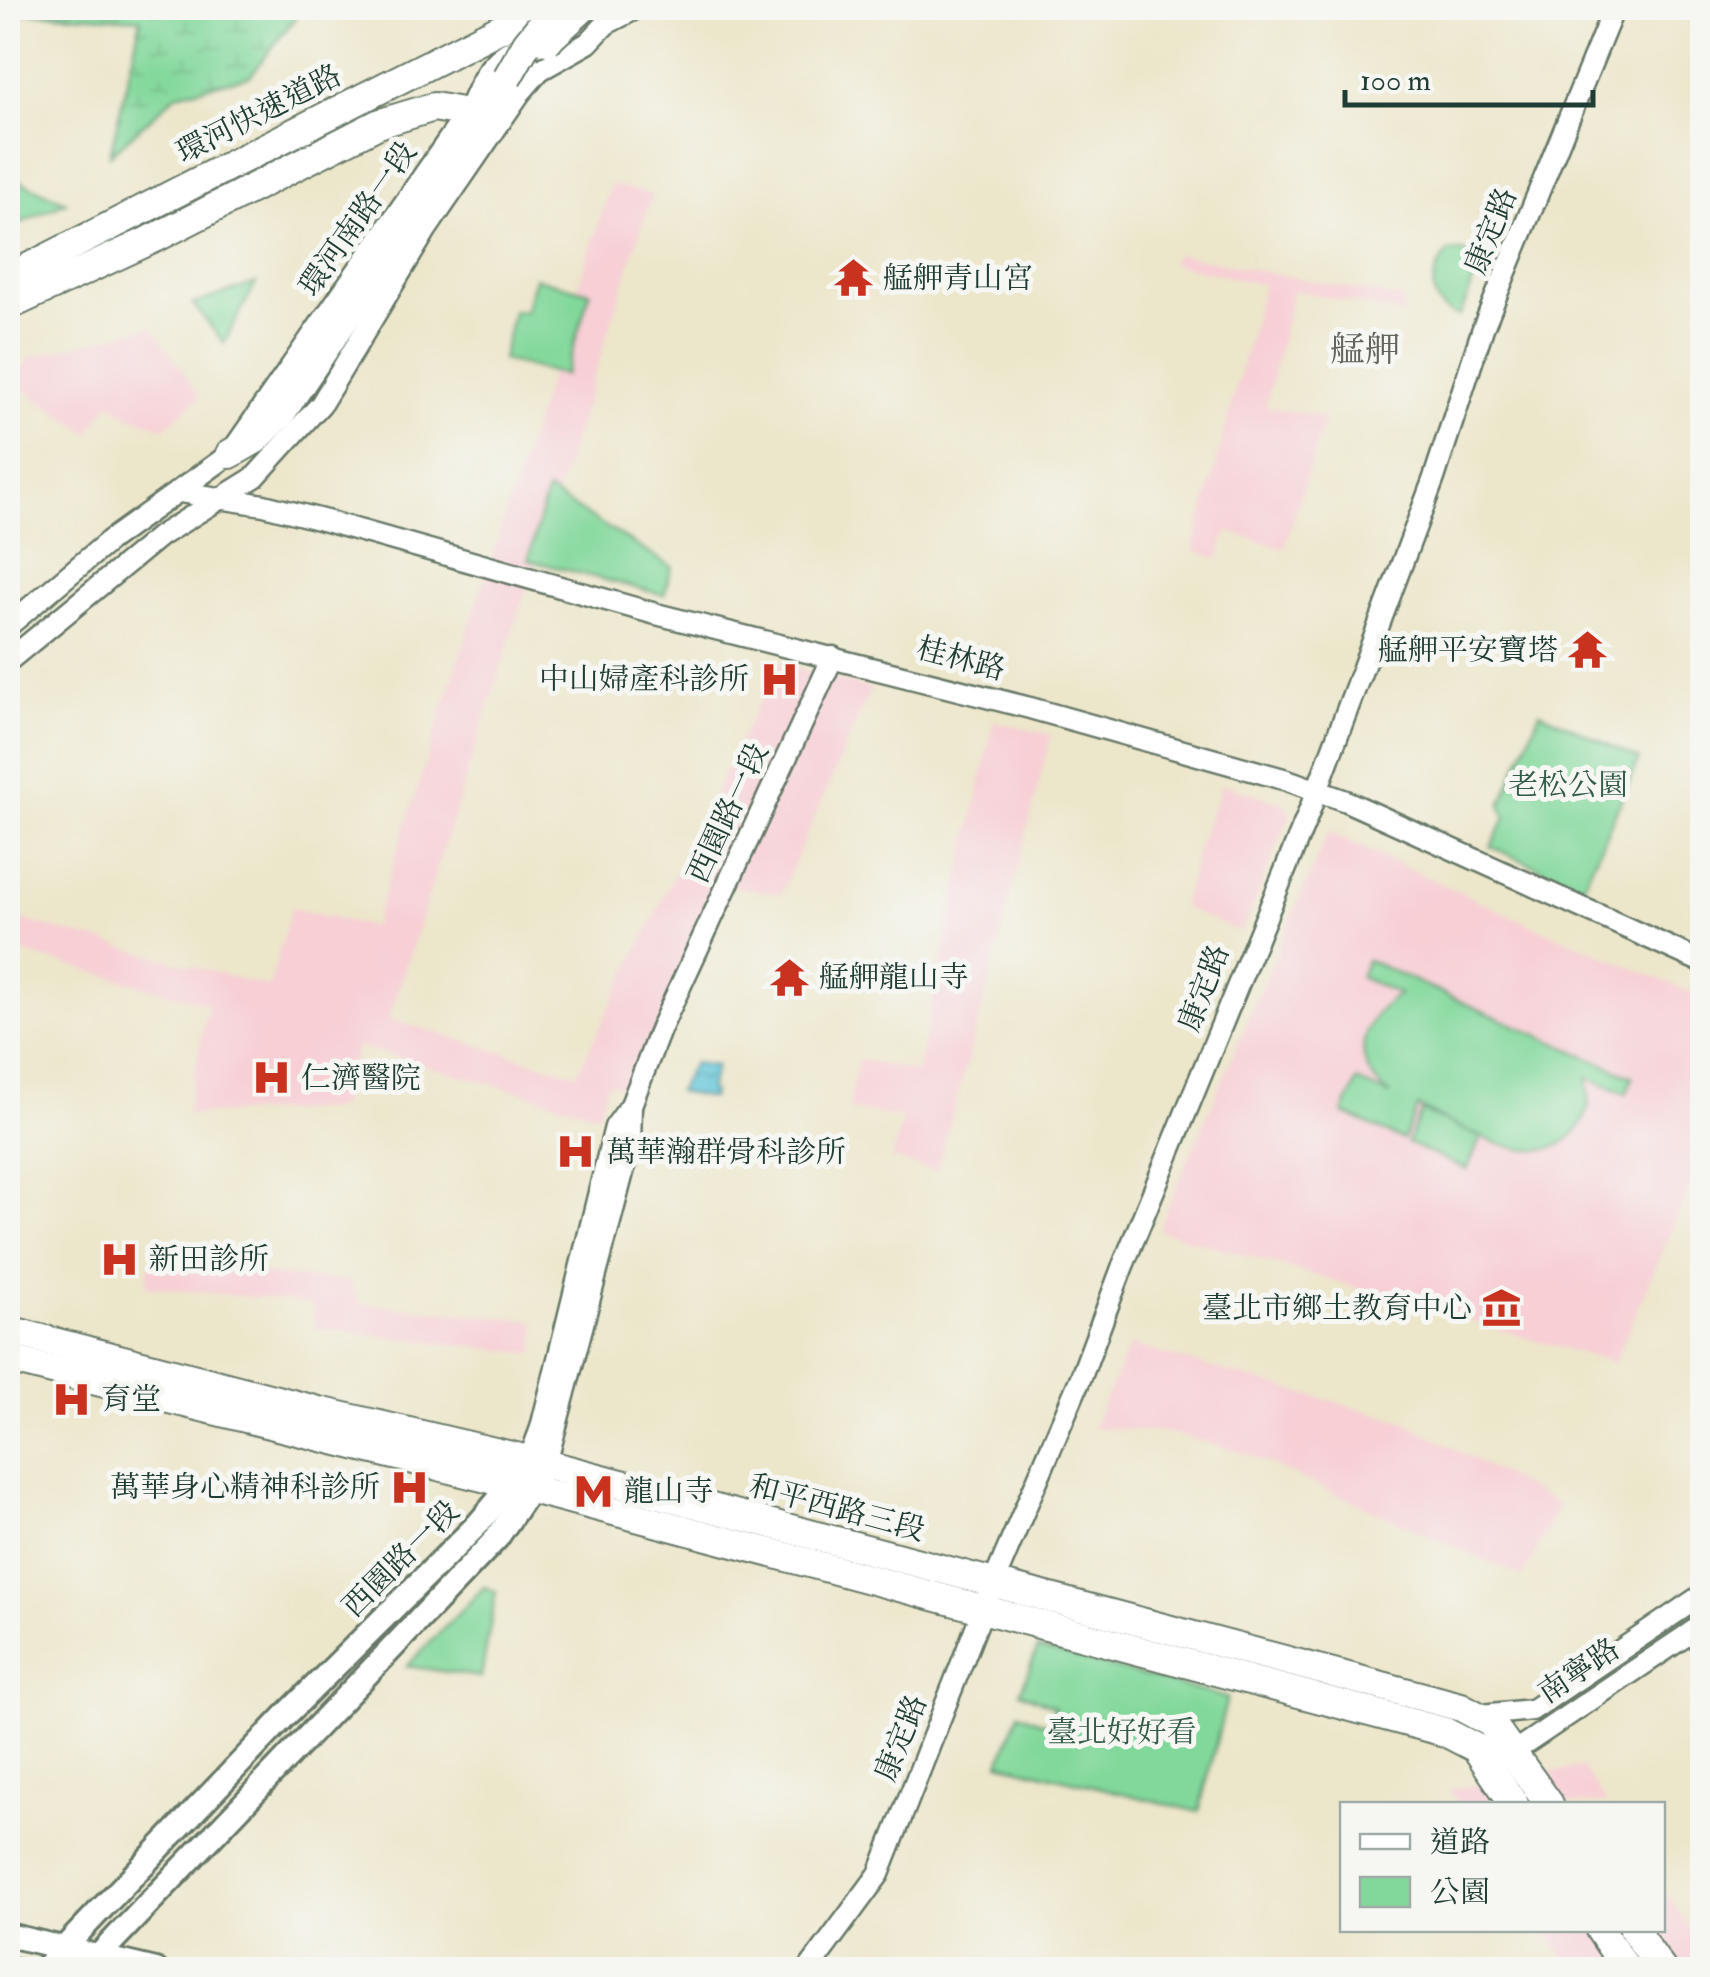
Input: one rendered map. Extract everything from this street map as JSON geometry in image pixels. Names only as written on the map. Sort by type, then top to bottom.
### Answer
[{"type":"main road","name":"環河快速道路","points":[[8,257],[498,8]]},
{"type":"main road","name":"環河快速道路","points":[[8,278],[540,8]]},
{"type":"main road","points":[[230,454],[256,439],[280,413],[527,43],[555,8]]},
{"type":"main road","points":[[507,78],[582,8]]},
{"type":"main road","points":[[8,306],[378,124],[434,107],[467,113]]},
{"type":"main road","name":"和平西路三段","points":[[8,1330],[537,1462],[1456,1736],[1501,1760],[1547,1802]]},
{"type":"main road","name":"和平西路三段","points":[[8,1360],[521,1487],[1462,1707],[1481,1715],[1501,1760],[1513,1802]]},
{"type":"main road","name":"西園路一段","points":[[93,1962],[498,1538],[537,1462]]},
{"type":"main road","name":"西園路一段","points":[[53,1960],[286,1715],[478,1524],[521,1487]]},
{"type":"main road","points":[[1601,1932],[1627,1970]]},
{"type":"main road","points":[[1635,1932],[1662,1970]]},
{"type":"main road","points":[[8,1935],[53,1960],[156,1970]]},
{"type":"main road","points":[[8,1968],[15,1970]]},
{"type":"street","name":"環河南路一段","points":[[8,661],[160,536],[255,477],[321,404],[426,230],[520,92],[540,70],[588,43],[606,24],[637,8]]},
{"type":"street","name":"康定路","points":[[808,1970],[879,1874],[1316,790],[1434,478],[1483,328],[1614,8]]},
{"type":"street","name":"環河南路一段","points":[[8,626],[109,541],[230,454],[467,113],[484,75],[504,50],[580,24],[606,24]]},
{"type":"street","name":"桂林路","points":[[180,492],[326,520],[656,614],[1030,708],[1316,790],[1702,962]]},
{"type":"street","name":"西園路一段","points":[[537,1462],[630,1146],[630,1106],[660,1030],[834,657]]},
{"type":"street","name":"南寧路","points":[[1481,1715],[1532,1710],[1702,1595]]},
{"type":"street","name":"南寧路","points":[[1501,1760],[1702,1624]]},
{"type":"street","points":[[1456,1736],[1481,1715]]},
{"type":"shaded area","points":[[611,184],[652,195],[389,1019],[577,1074],[778,663],[871,689],[781,894],[725,885],[628,1088],[608,1083],[598,1114],[357,1046],[339,1109],[186,1115],[208,1004],[8,948],[8,916],[269,987],[291,908],[373,927]]},
{"type":"shaded area","points":[[1176,254],[1403,299],[1404,314],[1293,290],[1266,406],[1325,418],[1284,549],[1227,531],[1219,559],[1193,551],[1263,285],[1171,263]]},
{"type":"shaded area","points":[[152,326],[200,397],[164,428],[128,415],[110,403],[89,433],[14,383],[29,358]]},
{"type":"shaded area","points":[[994,721],[1051,735],[984,1003],[936,1172],[892,1159],[903,1118],[848,1110],[858,1059],[917,1072]]},
{"type":"shaded area","points":[[1222,784],[1282,802],[1291,814],[1241,933],[1182,907],[1199,843]]},
{"type":"shaded area","points":[[1328,832],[1702,997],[1702,1160],[1614,1363],[1158,1230]]},
{"type":"shaded area","points":[[149,1265],[350,1281],[360,1303],[536,1321],[535,1354],[315,1328],[311,1304],[146,1286]]},
{"type":"shaded area","points":[[1130,1345],[1403,1421],[1559,1505],[1523,1577],[1244,1453],[1170,1433],[1092,1427]]},
{"type":"shaded area","points":[[1582,1767],[1606,1802],[1457,1802],[1448,1789]]},
{"type":"shaded area","points":[[1665,1891],[1702,1947],[1702,1969],[1572,1969],[1545,1932],[1665,1932]]},
{"type":"green space","points":[[8,8],[303,8],[250,76],[177,94],[110,155],[141,19]]},
{"type":"green space","points":[[8,176],[66,202],[8,229]]},
{"type":"green space","points":[[1448,252],[1464,252],[1482,260],[1460,316],[1441,306],[1434,289],[1437,270]]},
{"type":"green space","points":[[535,278],[590,292],[565,375],[502,360],[513,311],[525,311]]},
{"type":"green space","points":[[256,283],[224,343],[193,304]]},
{"type":"green space","points":[[547,491],[672,567],[664,595],[528,560]]},
{"type":"green space","name":"老松公園","points":[[1540,712],[1639,759],[1583,886],[1491,847],[1506,818],[1501,805]]},
{"type":"green space","points":[[1367,960],[1633,1077],[1626,1094],[1587,1077],[1588,1107],[1579,1128],[1558,1146],[1539,1150],[1497,1143],[1418,1107],[1403,1140],[1343,1113],[1357,1081],[1391,1095],[1368,1070],[1364,1043],[1375,1016],[1399,994],[1360,977]]},
{"type":"green space","points":[[1422,1111],[1481,1137],[1467,1170],[1407,1143]]},
{"type":"green space","points":[[484,1587],[496,1592],[481,1677],[407,1666]]},
{"type":"green space","name":"臺北好好看","points":[[1038,1648],[1227,1698],[1199,1812],[1000,1763],[1019,1713],[1048,1725],[1055,1707],[1020,1692]]},
{"type":"water","points":[[693,1063],[716,1066],[709,1091],[713,1092],[711,1098],[677,1092]]},
{"type":"place","name":"艋舺青山宮","points":[[853,278]]},
{"type":"place","name":"艋舺平安寶塔","points":[[1588,650]]},
{"type":"place","name":"中山婦產科診所","points":[[779,679]]},
{"type":"place","name":"艋舺龍山寺","points":[[789,977]]},
{"type":"place","name":"仁濟醫院","points":[[271,1078]]},
{"type":"place","name":"萬華瀚群骨科診所","points":[[576,1152]]},
{"type":"place","name":"新田診所","points":[[119,1259]]},
{"type":"place","name":"臺北市鄉土教育中心","points":[[1502,1308]]},
{"type":"place","name":"育堂","points":[[71,1399]]},
{"type":"place","name":"萬華身心精神科診所","points":[[410,1487]]},
{"type":"place","name":"龍山寺","points":[[594,1491]]},
{"type":"district","name":"艋舺","points":[[1365,350]]}]
